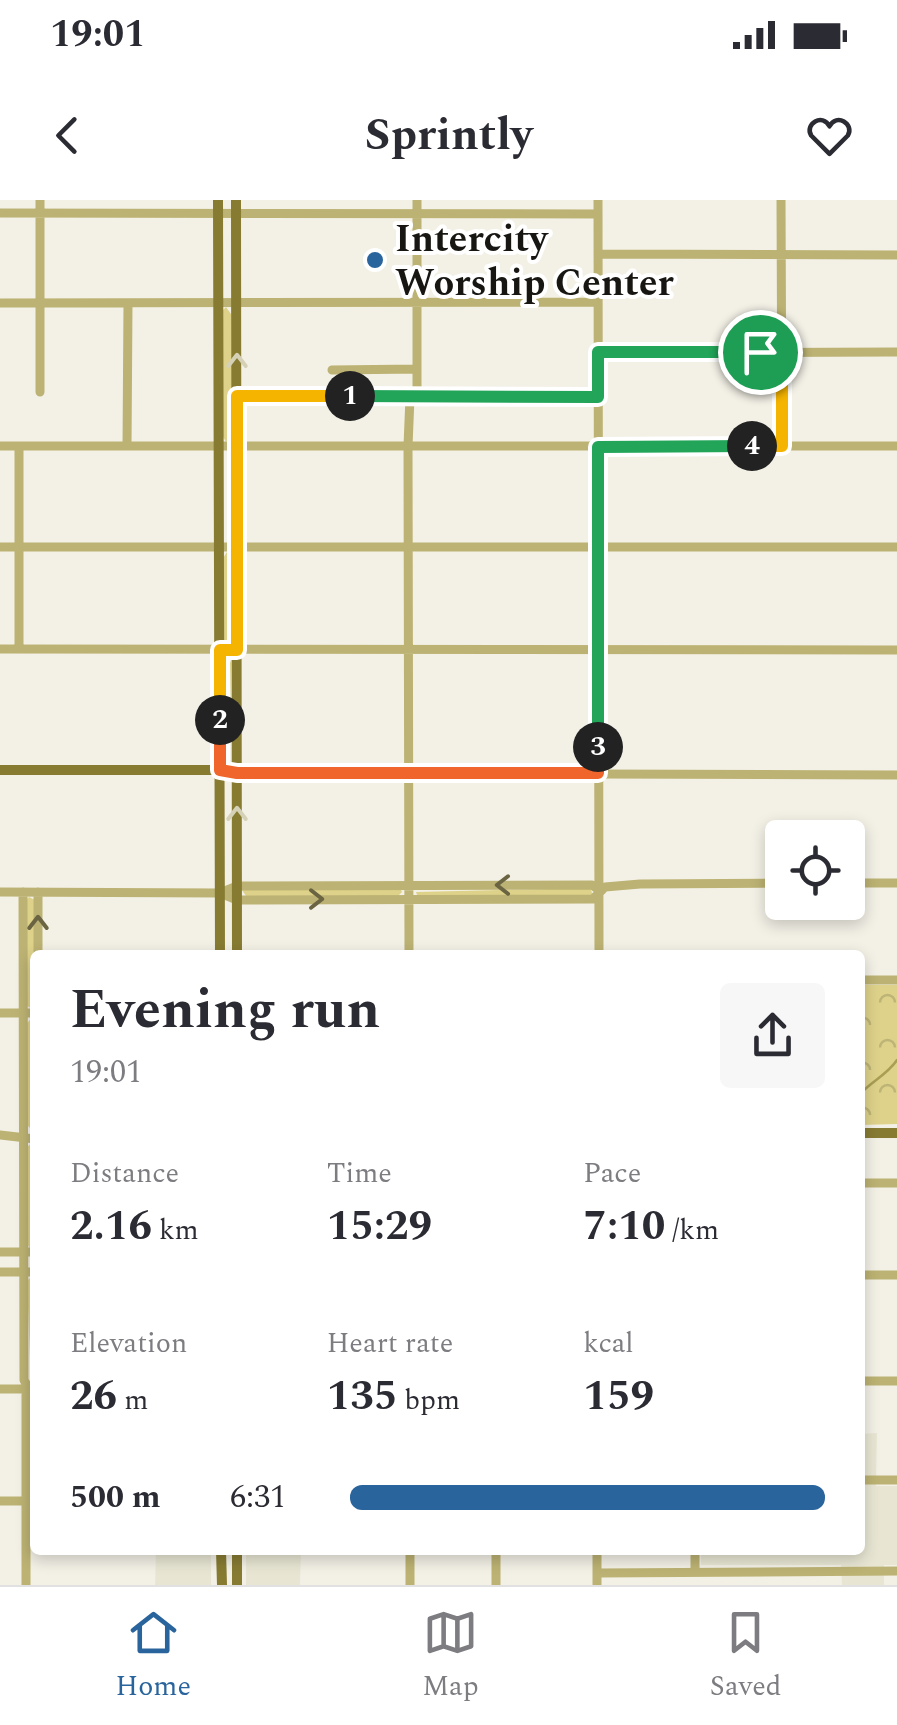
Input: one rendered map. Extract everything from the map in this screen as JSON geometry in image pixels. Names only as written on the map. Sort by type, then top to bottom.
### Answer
[{"type":"main road","points":[[218,200],[220,950]]},
{"type":"main road","points":[[236,206],[237,950]]},
{"type":"main road","points":[[0,770],[237,773]]},
{"type":"main road","points":[[865,1134],[897,1133]]},
{"type":"main road","points":[[221,1555],[222,1585]]},
{"type":"main road","points":[[237,1555],[237,1585]]},
{"type":"street","points":[[40,200],[40,392]]},
{"type":"street","points":[[410,396],[417,392],[417,200]]},
{"type":"street","points":[[598,200],[599,950]]},
{"type":"street","points":[[782,200],[782,446]]},
{"type":"street","points":[[0,213],[218,214],[236,206],[417,214],[598,214]]},
{"type":"street","points":[[598,254],[897,254]]},
{"type":"street","points":[[0,303],[598,302]]},
{"type":"street","points":[[127,446],[128,303]]},
{"type":"street","points":[[598,352],[897,352]]},
{"type":"street","points":[[332,370],[417,369]]},
{"type":"street","points":[[237,396],[598,397]]},
{"type":"street","points":[[409,950],[410,396]]},
{"type":"street","points":[[0,446],[897,446]]},
{"type":"street","points":[[19,446],[19,649]]},
{"type":"street","points":[[0,547],[897,547]]},
{"type":"street","points":[[0,649],[897,650]]},
{"type":"street","points":[[237,773],[897,775]]},
{"type":"street","points":[[220,893],[237,886],[592,885],[599,890],[658,883],[765,883]]},
{"type":"street","points":[[865,883],[897,883]]},
{"type":"street","points":[[1,891],[220,893],[238,900],[592,899],[599,890]]},
{"type":"street","points":[[24,892],[30,1013],[30,1272],[24,1380],[30,1385]]},
{"type":"street","points":[[38,892],[38,950]]},
{"type":"street","points":[[865,980],[897,980]]},
{"type":"street","points":[[0,1013],[30,1013]]},
{"type":"street","points":[[0,1136],[27,1135]]},
{"type":"street","points":[[865,1183],[897,1183]]},
{"type":"street","points":[[0,1252],[30,1252]]},
{"type":"street","points":[[0,1272],[30,1272]]},
{"type":"street","points":[[865,1275],[897,1275]]},
{"type":"street","points":[[865,1381],[897,1380]]},
{"type":"street","points":[[0,1389],[30,1387]]},
{"type":"street","points":[[26,1585],[30,1501],[26,1394],[30,1390]]},
{"type":"street","points":[[865,1480],[897,1480]]},
{"type":"street","points":[[0,1501],[30,1501]]},
{"type":"street","points":[[410,1555],[410,1585]]},
{"type":"street","points":[[496,1555],[496,1585]]},
{"type":"street","points":[[596,1585],[597,1555]]},
{"type":"street","points":[[695,1555],[695,1572]]},
{"type":"street","points":[[597,1573],[897,1571]]},
{"type":"street","points":[[718,1572],[718,1585]]},
{"type":"street","points":[[835,1572],[835,1585]]},
{"type":"shaded area","points":[[877,1433],[876,1486],[897,1486],[897,1565],[884,1565],[884,1585],[842,1585],[841,1565],[701,1565],[701,1555],[865,1555],[865,1434]]},
{"type":"shaded area","points":[[156,1555],[211,1555],[211,1585],[155,1585]]},
{"type":"shaded area","points":[[246,1555],[301,1555],[300,1585],[246,1585]]},
{"type":"green space","points":[[226,307],[231,314],[231,435],[226,442],[222,435]]},
{"type":"green space","points":[[227,552],[231,559],[231,636],[227,645],[223,639],[223,558]]},
{"type":"green space","points":[[227,654],[231,663],[229,759],[222,661]]},
{"type":"green space","points":[[590,888],[593,895],[416,892]]},
{"type":"green space","points":[[242,890],[402,892],[398,896],[246,896]]},
{"type":"green space","points":[[26,900],[35,900],[30,1008],[27,1006]]},
{"type":"green space","points":[[865,985],[897,985],[897,1124],[865,1125]]},
{"type":"green space","points":[[30,1020],[30,1128],[27,1125]]},
{"type":"green space","points":[[30,1145],[30,1248],[27,1244]]},
{"type":"green space","points":[[30,1278],[30,1358],[27,1281]]},
{"type":"waterway","points":[[865,1090],[897,1060]]},
{"type":"place","name":"Intercity Worship Center","points":[[375,260]]},
{"type":"route","points":[[598,352],[760,352],[782,352],[782,446],[598,447],[598,773],[220,770],[220,650],[237,650],[237,396],[598,397],[598,352]]}]
